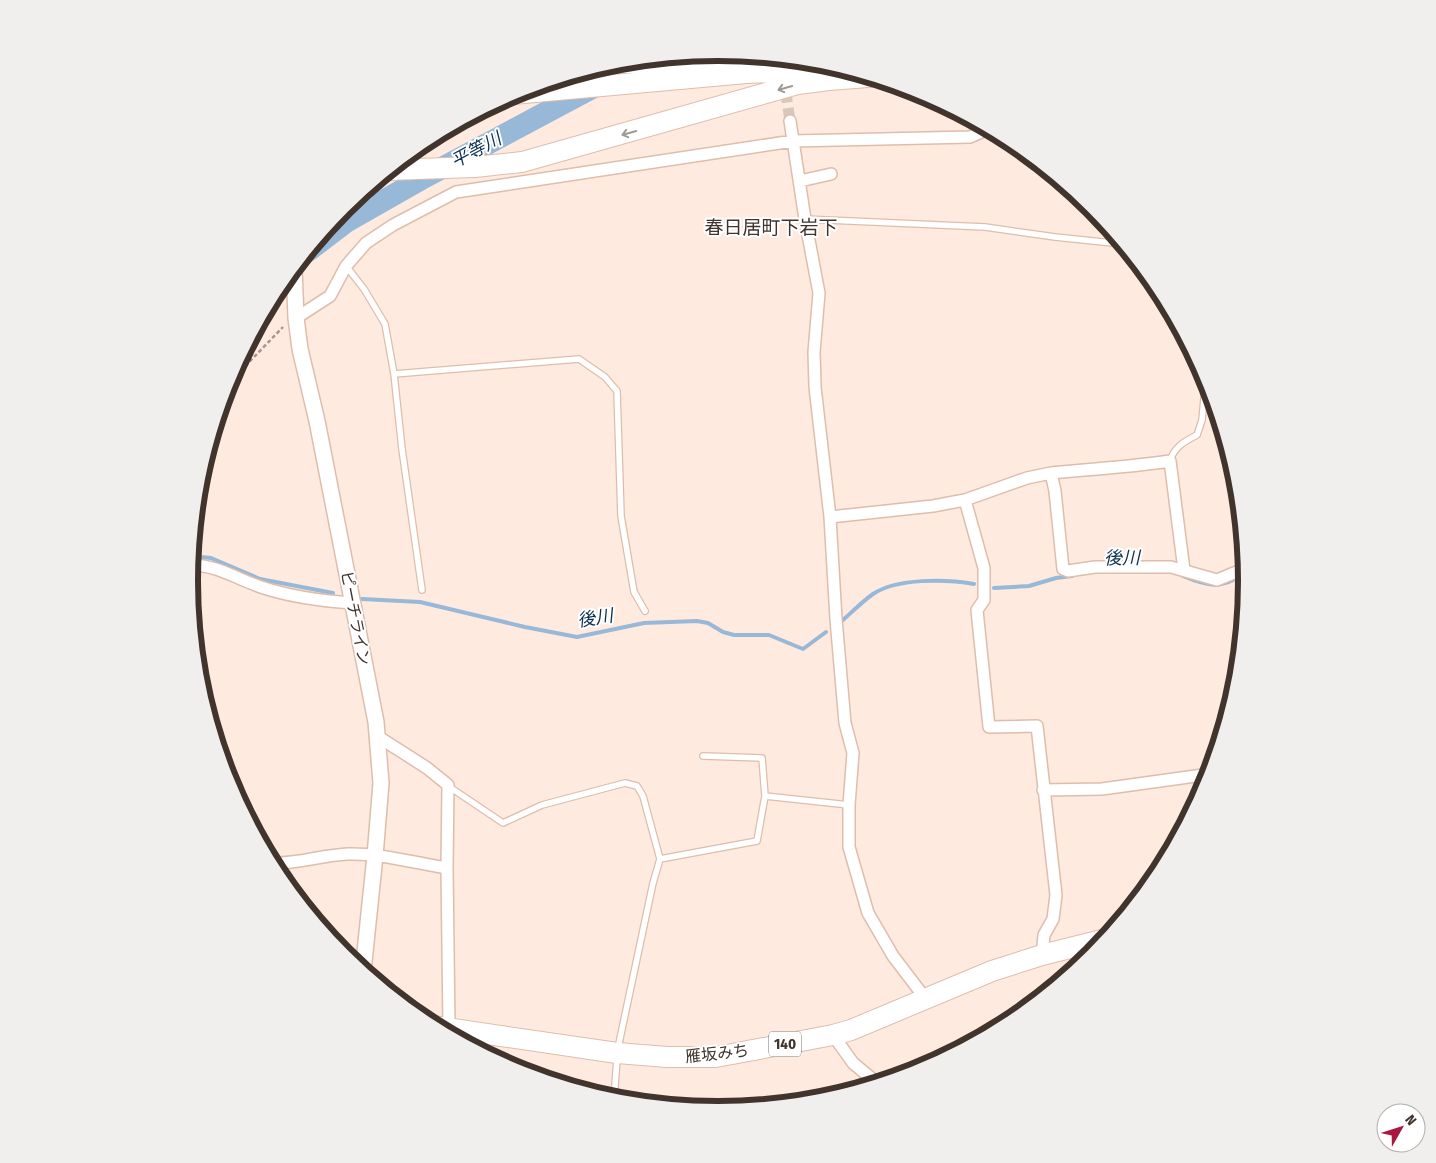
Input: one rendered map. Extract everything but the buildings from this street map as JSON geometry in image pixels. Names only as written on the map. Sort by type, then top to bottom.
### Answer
[{"type":"highway","points":[[681,62],[762,63]]},
{"type":"highway","points":[[545,91],[693,77],[812,70]]},
{"type":"highway","points":[[400,170],[475,167],[522,162],[798,84],[850,78]]},
{"type":"highway","name":"雁坂みち","points":[[455,1030],[617,1053],[668,1057],[716,1057],[851,1030],[992,971],[1092,943]]},
{"type":"street","points":[[790,121],[805,219],[820,293],[814,352],[815,387],[830,517],[845,723],[854,752],[849,805],[849,847],[868,913],[893,956],[925,998]]},
{"type":"street","points":[[297,322],[330,296],[346,266],[366,243],[381,232],[456,192],[793,141],[970,137],[980,132]]},
{"type":"street","points":[[800,181],[831,174]]},
{"type":"street","name":"ピーチライン","points":[[294,279],[300,348],[317,421],[376,722],[381,782],[364,962]]},
{"type":"street","points":[[830,517],[933,506],[965,500],[1027,478],[1051,473],[1114,466],[1130,467],[1170,461],[1184,570]]},
{"type":"street","points":[[1051,473],[1055,491],[1063,568],[1068,572],[1095,567],[1171,567],[1217,580],[1238,571]]},
{"type":"street","points":[[965,500],[984,568],[984,600],[977,610],[989,727],[1037,726],[1056,895],[1053,919],[1044,935],[1042,956]]},
{"type":"street","points":[[198,565],[208,566],[262,587],[299,597],[354,604]]},
{"type":"street","points":[[377,736],[427,768],[448,786],[441,1022]]},
{"type":"street","points":[[1043,790],[1102,790],[1201,775]]},
{"type":"street","points":[[280,863],[348,854],[375,856],[447,868]]},
{"type":"street","points":[[833,1035],[853,1063],[871,1078]]},
{"type":"lane","points":[[805,219],[985,227],[1113,243]]},
{"type":"lane","points":[[346,266],[364,289],[385,324],[394,374],[402,449],[422,590]]},
{"type":"lane","points":[[394,374],[579,359],[605,376],[617,391],[621,516],[634,592],[645,611]]},
{"type":"lane","points":[[1170,461],[1172,453],[1183,442],[1197,435],[1202,420],[1204,396]]},
{"type":"lane","points":[[660,859],[757,841],[765,796],[762,758],[703,756]]},
{"type":"lane","points":[[448,786],[503,823],[542,805],[624,783],[637,786],[643,796],[660,859],[617,1053],[615,1091]]},
{"type":"lane","points":[[765,796],[849,805]]},
{"type":"path","points":[[243,368],[283,327],[297,322]]},
{"type":"waterway","name":"平等川","points":[[332,232],[346,222],[425,177],[628,69]]},
{"type":"waterway","name":"後川","points":[[199,557],[211,558],[260,579],[333,593]]},
{"type":"waterway","name":"後川","points":[[994,588],[1029,586],[1056,578],[1072,576]]},
{"type":"waterway","name":"後川","points":[[1183,576],[1215,585],[1229,582],[1238,578]]},
{"type":"waterway","name":"後川","points":[[843,620],[873,594],[895,585],[922,581],[950,581],[974,584]]},
{"type":"waterway","name":"後川","points":[[362,599],[420,602],[525,627],[577,637],[644,623],[697,621],[708,623],[723,632],[734,635],[769,635],[803,649],[826,632]]},
{"type":"tunnel","points":[[782,66],[790,121]]},
{"type":"district","name":"春日居町下岩下","points":[[771,227]]}]
